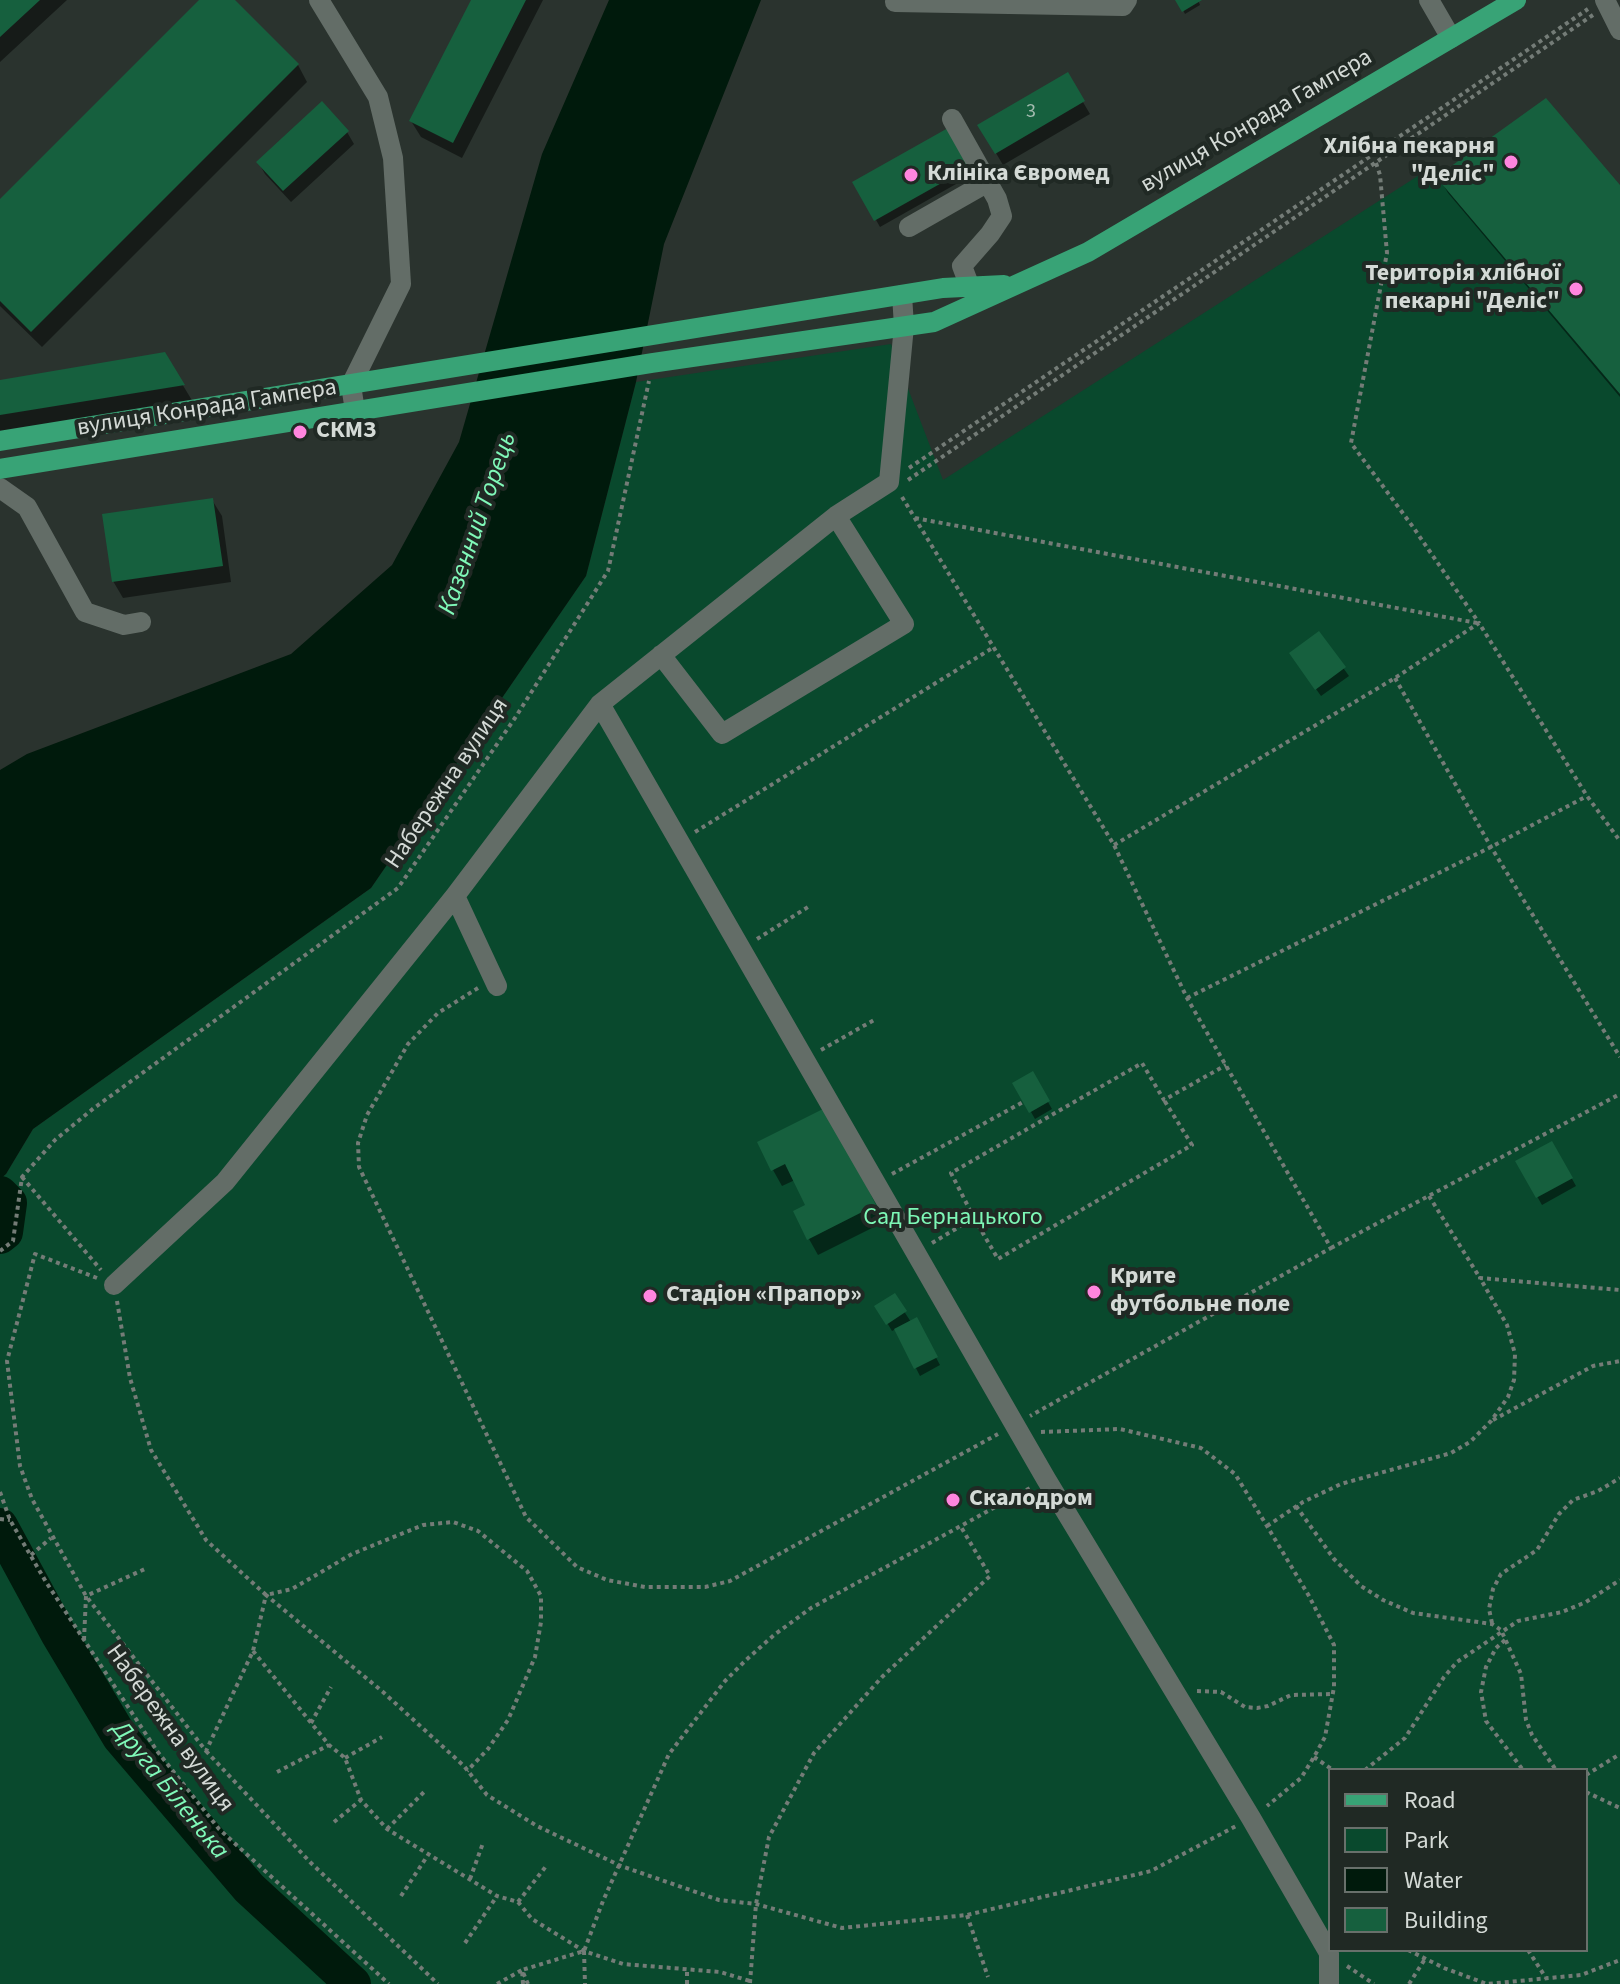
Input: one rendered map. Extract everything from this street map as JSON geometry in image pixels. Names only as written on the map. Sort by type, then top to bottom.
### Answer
[{"type":"main road","name":"вулиця Конрада Гампера","points":[[0,469],[652,363],[934,322],[1088,252],[1516,0]]},
{"type":"main road","name":"вулиця Конрада Гампера","points":[[0,441],[943,288],[1020,284]]},
{"type":"street","points":[[319,0],[378,97],[393,158],[401,284],[351,385],[355,411]]},
{"type":"street","points":[[895,2],[1123,6],[1127,0]]},
{"type":"street","points":[[1429,0],[1451,38]]},
{"type":"street","points":[[1600,5],[1620,30]]},
{"type":"street","points":[[952,119],[997,199],[1002,216],[962,266],[970,287]]},
{"type":"street","points":[[909,227],[988,182]]},
{"type":"street","points":[[114,1285],[225,1182],[455,896],[600,704],[836,516],[889,482],[904,326],[902,295]]},
{"type":"street","points":[[0,488],[27,507],[85,612],[124,625],[141,622]]},
{"type":"street","points":[[661,655],[722,734],[904,624],[836,516]]},
{"type":"street","points":[[600,704],[1046,1479],[1328,1951]]},
{"type":"street","points":[[455,896],[495,982]]},
{"type":"street","points":[[1329,1953],[1329,1984]]},
{"type":"path","points":[[1331,1248],[1187,998],[1114,845],[896,488],[1376,163],[1600,5]]},
{"type":"path","points":[[889,482],[1600,5]]},
{"type":"path","points":[[1376,163],[1380,175],[1387,253],[1351,443],[1479,623],[1587,796],[1620,841]]},
{"type":"path","name":"Набережна вулиця","points":[[22,1177],[55,1140],[94,1108],[398,888],[515,718],[608,571],[652,363]]},
{"type":"path","points":[[915,518],[1479,623]]},
{"type":"path","points":[[1114,845],[1395,678],[1479,623]]},
{"type":"path","points":[[680,842],[994,647]]},
{"type":"path","points":[[1395,678],[1491,847],[1620,1057]]},
{"type":"path","points":[[1187,998],[1587,796]]},
{"type":"path","points":[[742,949],[808,907]]},
{"type":"path","points":[[495,982],[438,1013],[408,1044],[367,1115],[358,1143],[359,1167],[526,1517],[577,1567],[607,1580],[645,1587],[705,1587],[730,1581],[1018,1428],[1331,1248],[1620,1094]]},
{"type":"path","points":[[805,1059],[874,1020]]},
{"type":"path","points":[[1142,1063],[1192,1145],[998,1259],[974,1218],[951,1173],[1142,1063]]},
{"type":"path","points":[[1164,1100],[1226,1065]]},
{"type":"path","points":[[876,1183],[1023,1102]]},
{"type":"path","points":[[0,1251],[13,1241],[22,1177]]},
{"type":"path","points":[[22,1177],[114,1285],[130,1378],[151,1450],[206,1540],[266,1595],[383,1692],[467,1771],[487,1795],[537,1826],[621,1866],[719,1900],[756,1904],[842,1928],[967,1915],[1151,1871],[1251,1818],[1301,1778],[1325,1737],[1333,1694],[1334,1645],[1309,1596],[1235,1474],[1201,1448],[1120,1429],[1018,1428]]},
{"type":"path","points":[[1267,1526],[1296,1506],[1341,1484],[1451,1453],[1470,1442],[1491,1421],[1508,1397],[1514,1380],[1515,1354],[1507,1325],[1429,1196]]},
{"type":"path","points":[[916,1252],[974,1218]]},
{"type":"path","points":[[114,1285],[35,1254],[7,1361],[20,1466],[32,1499],[86,1596],[206,1751],[310,1862],[438,1984]]},
{"type":"path","points":[[1480,1278],[1620,1290]]},
{"type":"path","points":[[1491,1421],[1593,1366],[1620,1361]]},
{"type":"path","points":[[1492,1624],[1489,1609],[1493,1589],[1501,1574],[1537,1550],[1559,1514],[1573,1500],[1598,1491],[1620,1478]]},
{"type":"path","points":[[585,1984],[584,1951],[669,1754],[725,1681],[774,1635],[811,1608],[1046,1479]]},
{"type":"path","name":"Набережна вулиця","points":[[0,1492],[9,1520],[84,1643],[157,1751],[219,1829],[389,1984]]},
{"type":"path","points":[[1296,1506],[1334,1559],[1361,1586],[1383,1600],[1413,1613],[1492,1624],[1501,1630],[1521,1674],[1526,1720],[1532,1735],[1555,1768]]},
{"type":"path","points":[[0,1519],[9,1520]]},
{"type":"path","points":[[266,1595],[292,1589],[352,1554],[423,1525],[453,1522],[478,1531],[500,1547],[527,1571],[541,1596],[541,1622],[535,1657],[508,1720],[488,1749],[467,1771]]},
{"type":"path","points":[[253,1651],[329,1745],[345,1758],[361,1800],[387,1829],[497,1896],[518,1902],[532,1919],[584,1951],[623,1964],[720,1972],[750,1983],[756,1904],[769,1837],[814,1753],[882,1677],[990,1576],[961,1527]]},
{"type":"path","points":[[31,1555],[51,1538]]},
{"type":"path","points":[[86,1596],[147,1568]]},
{"type":"path","points":[[1368,1768],[1405,1738],[1457,1662],[1518,1621],[1562,1612],[1586,1602],[1620,1580]]},
{"type":"path","points":[[206,1751],[253,1651],[266,1595]]},
{"type":"path","points":[[84,1643],[86,1596]]},
{"type":"path","points":[[1506,1639],[1496,1648],[1486,1667],[1481,1692],[1486,1721],[1521,1768]]},
{"type":"path","points":[[311,1723],[331,1687]]},
{"type":"path","points":[[1175,1693],[1221,1692],[1245,1707],[1257,1708],[1291,1695],[1333,1694]]},
{"type":"path","points":[[345,1758],[382,1737]]},
{"type":"path","points":[[277,1772],[329,1745]]},
{"type":"path","points":[[1588,1774],[1620,1754]]},
{"type":"path","points":[[1314,1757],[1330,1768]]},
{"type":"path","points":[[387,1829],[426,1790]]},
{"type":"path","points":[[1588,1793],[1620,1808]]},
{"type":"path","points":[[334,1822],[361,1800]]},
{"type":"path","points":[[470,1879],[483,1843]]},
{"type":"path","points":[[401,1896],[428,1855]]},
{"type":"path","points":[[518,1902],[547,1865]]},
{"type":"path","points":[[465,1943],[497,1896]]},
{"type":"path","points":[[967,1915],[988,1977]]},
{"type":"path","points":[[497,1984],[522,1970],[584,1951]]},
{"type":"path","points":[[1412,1952],[1487,1984],[1574,1976],[1620,1960]]},
{"type":"path","points":[[1529,1952],[1546,1978]]},
{"type":"path","points":[[1329,1953],[1374,1984]]},
{"type":"path","points":[[1409,1984],[1425,1959]]},
{"type":"path","points":[[687,1969],[687,1984]]},
{"type":"path","points":[[522,1970],[525,1984]]},
{"type":"path","points":[[1574,1976],[1577,1984]]},
{"type":"green space","name":"Сад Бернацького","points":[[1435,165],[1620,357],[1620,1984],[0,1984],[0,1179],[33,1129],[371,888],[586,576],[636,382],[891,344],[943,480]]},
{"type":"water","name":"Казенний Торець","points":[[609,0],[761,0],[664,244],[636,382],[586,576],[371,888],[33,1129],[0,1179],[0,770],[27,754],[291,654],[392,565],[459,442],[542,154]]},
{"type":"building","points":[[0,0],[40,0],[0,37]]},
{"type":"building","points":[[199,0],[235,0],[299,64],[31,332],[0,301],[0,199]]},
{"type":"building","points":[[471,0],[526,0],[453,143],[409,121]]},
{"type":"building","points":[[1175,0],[1202,0],[1182,12]]},
{"type":"building","points":[[1068,72],[1085,101],[995,154],[977,125]]},
{"type":"building","name":"Територія хлібної пекарні \"Деліс\"","points":[[1546,98],[1620,185],[1620,394],[1436,177]]},
{"type":"building","points":[[322,101],[349,131],[283,191],[256,162]]},
{"type":"building","name":"Клініка Євромед","points":[[948,128],[970,167],[874,221],[852,182]]},
{"type":"building","points":[[165,352],[185,385],[0,415],[0,380]]},
{"type":"building","points":[[213,498],[223,566],[112,582],[102,514]]},
{"type":"building","points":[[1319,631],[1346,667],[1315,690],[1289,653]]},
{"type":"building","points":[[1033,1071],[1050,1101],[1029,1113],[1012,1083]]},
{"type":"building","points":[[827,1107],[876,1205],[807,1240],[793,1211],[805,1205],[785,1164],[771,1171],[757,1142]]},
{"type":"building","points":[[1552,1141],[1573,1178],[1536,1198],[1515,1161]]},
{"type":"building","points":[[895,1293],[907,1311],[886,1325],[874,1306]]},
{"type":"building","points":[[917,1317],[938,1357],[914,1369],[894,1329]]},
{"type":"waterway","name":"Друга Біленька","points":[[0,1194],[9,1203],[5,1232],[0,1236]]},
{"type":"waterway","name":"Друга Біленька","points":[[0,1526],[58,1633],[120,1737],[249,1888],[353,1984]]},
{"type":"place","name":"Хлібна пекарня \"Деліс\"","points":[[1511,162]]},
{"type":"place","name":"Клініка Євромед","points":[[911,175]]},
{"type":"place","name":"Територія хлібної пекарні \"Деліс\"","points":[[1576,289]]},
{"type":"place","name":"СКМЗ","points":[[300,432]]},
{"type":"place","name":"Крите футбольне поле","points":[[1094,1292]]},
{"type":"place","name":"Стадіон «Прапор»","points":[[650,1296]]},
{"type":"place","name":"Скалодром","points":[[953,1500]]}]
